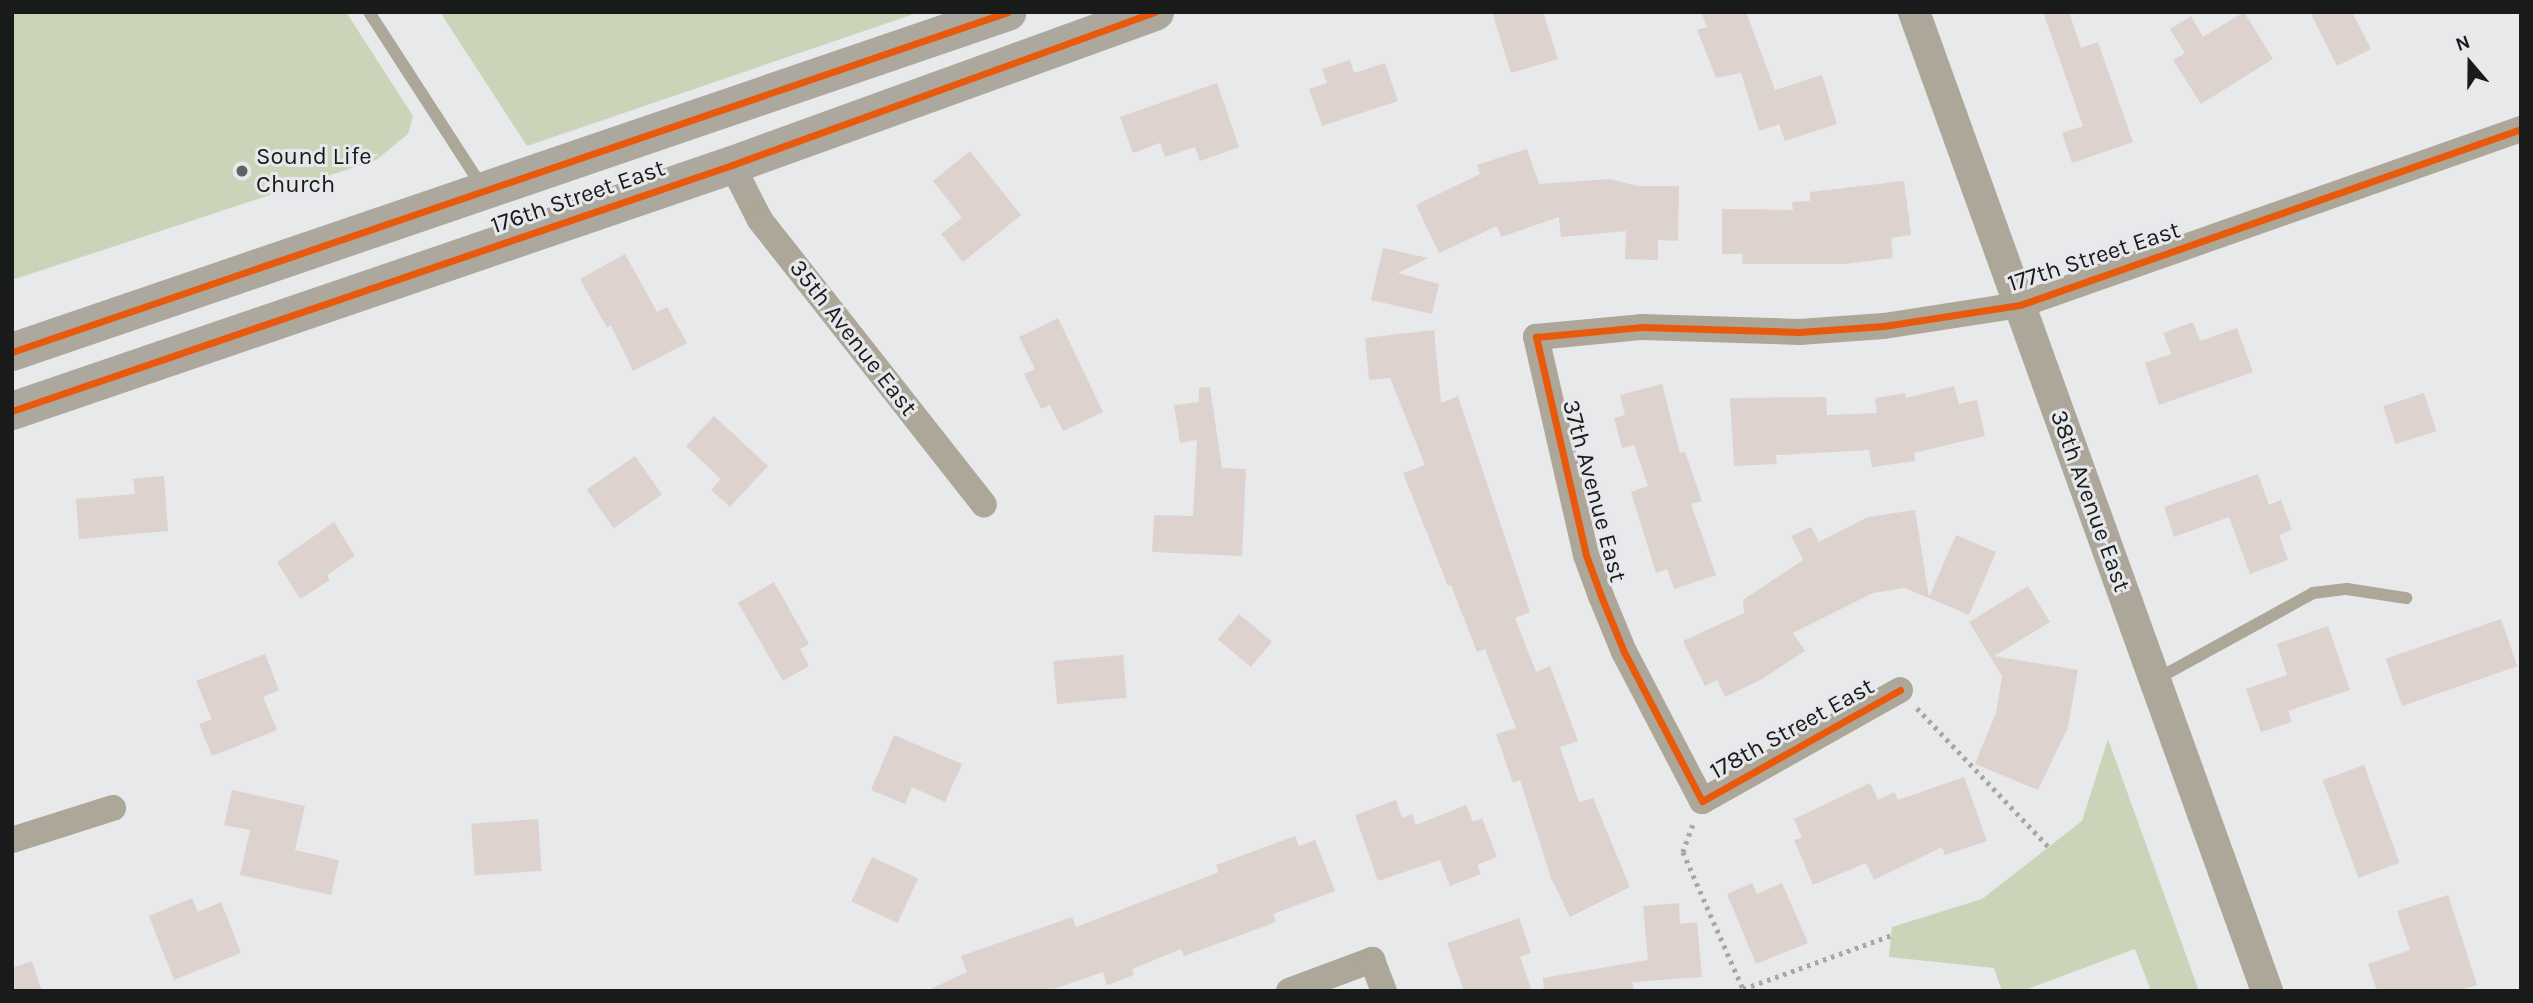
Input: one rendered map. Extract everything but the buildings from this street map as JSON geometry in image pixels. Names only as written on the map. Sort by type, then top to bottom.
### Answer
[{"type":"main road","name":"176th Street East","points":[[12,352],[1008,12]]},
{"type":"main road","name":"176th Street East","points":[[12,411],[732,165],[1155,12]]},
{"type":"street","name":"38th Avenue East","points":[[1914,12],[2267,991]]},
{"type":"street","name":"177th Street East","points":[[1536,337],[1641,327],[1799,332],[1884,326],[2020,305],[2521,129]]},
{"type":"street","name":"35th Avenue East","points":[[732,165],[760,220],[984,505]]},
{"type":"street","name":"37th Avenue East","points":[[1536,337],[1586,555],[1625,652],[1702,802]]},
{"type":"street","name":"178th Street East","points":[[1702,802],[1900,690]]},
{"type":"street","points":[[12,840],[113,808]]},
{"type":"street","points":[[1289,991],[1373,960],[1384,991]]},
{"type":"lane","points":[[369,12],[485,191]]},
{"type":"lane","points":[[2155,680],[2313,593],[2347,589],[2406,598]]},
{"type":"path","points":[[1900,690],[2049,847]]},
{"type":"path","points":[[1702,802],[1683,852],[1744,990],[1892,935]]},
{"type":"green space","points":[[12,12],[346,12],[413,116],[408,134],[376,160],[12,280]]},
{"type":"green space","points":[[440,12],[920,12],[527,146]]},
{"type":"green space","points":[[2108,739],[2199,991],[2151,991],[2135,949],[2022,991],[2002,991],[1994,968],[1889,957],[1892,927],[1982,899],[2082,821]]},
{"type":"cycle path","points":[[12,352],[1008,12]]},
{"type":"cycle path","points":[[12,411],[732,165],[1155,12]]},
{"type":"cycle path","points":[[1900,690],[1702,801],[1624,652],[1586,555],[1536,337],[1641,327],[1799,332],[1884,326],[2020,305],[2521,129]]},
{"type":"place","name":"Sound Life Church","points":[[242,171]]}]
